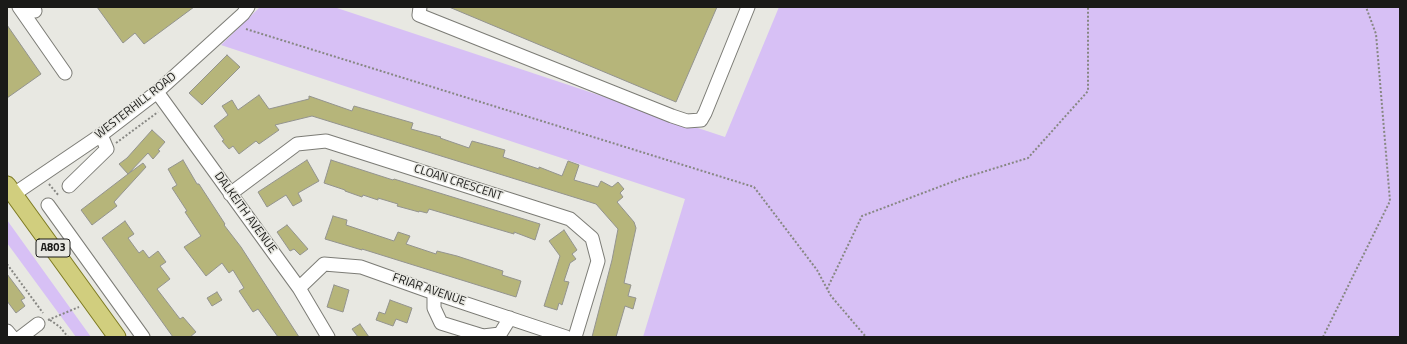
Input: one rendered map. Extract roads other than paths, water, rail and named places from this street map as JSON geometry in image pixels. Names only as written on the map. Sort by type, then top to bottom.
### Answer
[{"type":"main road","name":"A803","points":[[11,190],[117,337]]},
{"type":"street","points":[[19,7],[65,73]]},
{"type":"street","points":[[420,7],[419,15],[687,121],[701,120],[705,113],[748,7]]},
{"type":"street","name":"WESTERHILL ROAD","points":[[11,190],[101,135],[157,92],[231,24],[243,9]]},
{"type":"street","name":"DALKEITH AVENUE","points":[[157,92],[299,288],[328,337]]},
{"type":"street","points":[[69,186],[107,149],[101,135]]},
{"type":"street","name":"CLOAN CRESCENT","points":[[230,194],[297,144],[326,141],[570,219],[592,238],[598,261],[575,337]]},
{"type":"street","points":[[48,205],[143,337]]},
{"type":"street","name":"FRIAR AVENUE","points":[[299,288],[324,264],[361,267],[566,337]]},
{"type":"street","points":[[434,293],[434,308],[440,323],[483,336],[500,334],[510,318]]},
{"type":"street","points":[[21,337],[43,319]]},
{"type":"street","points":[[7,331],[12,337]]}]
